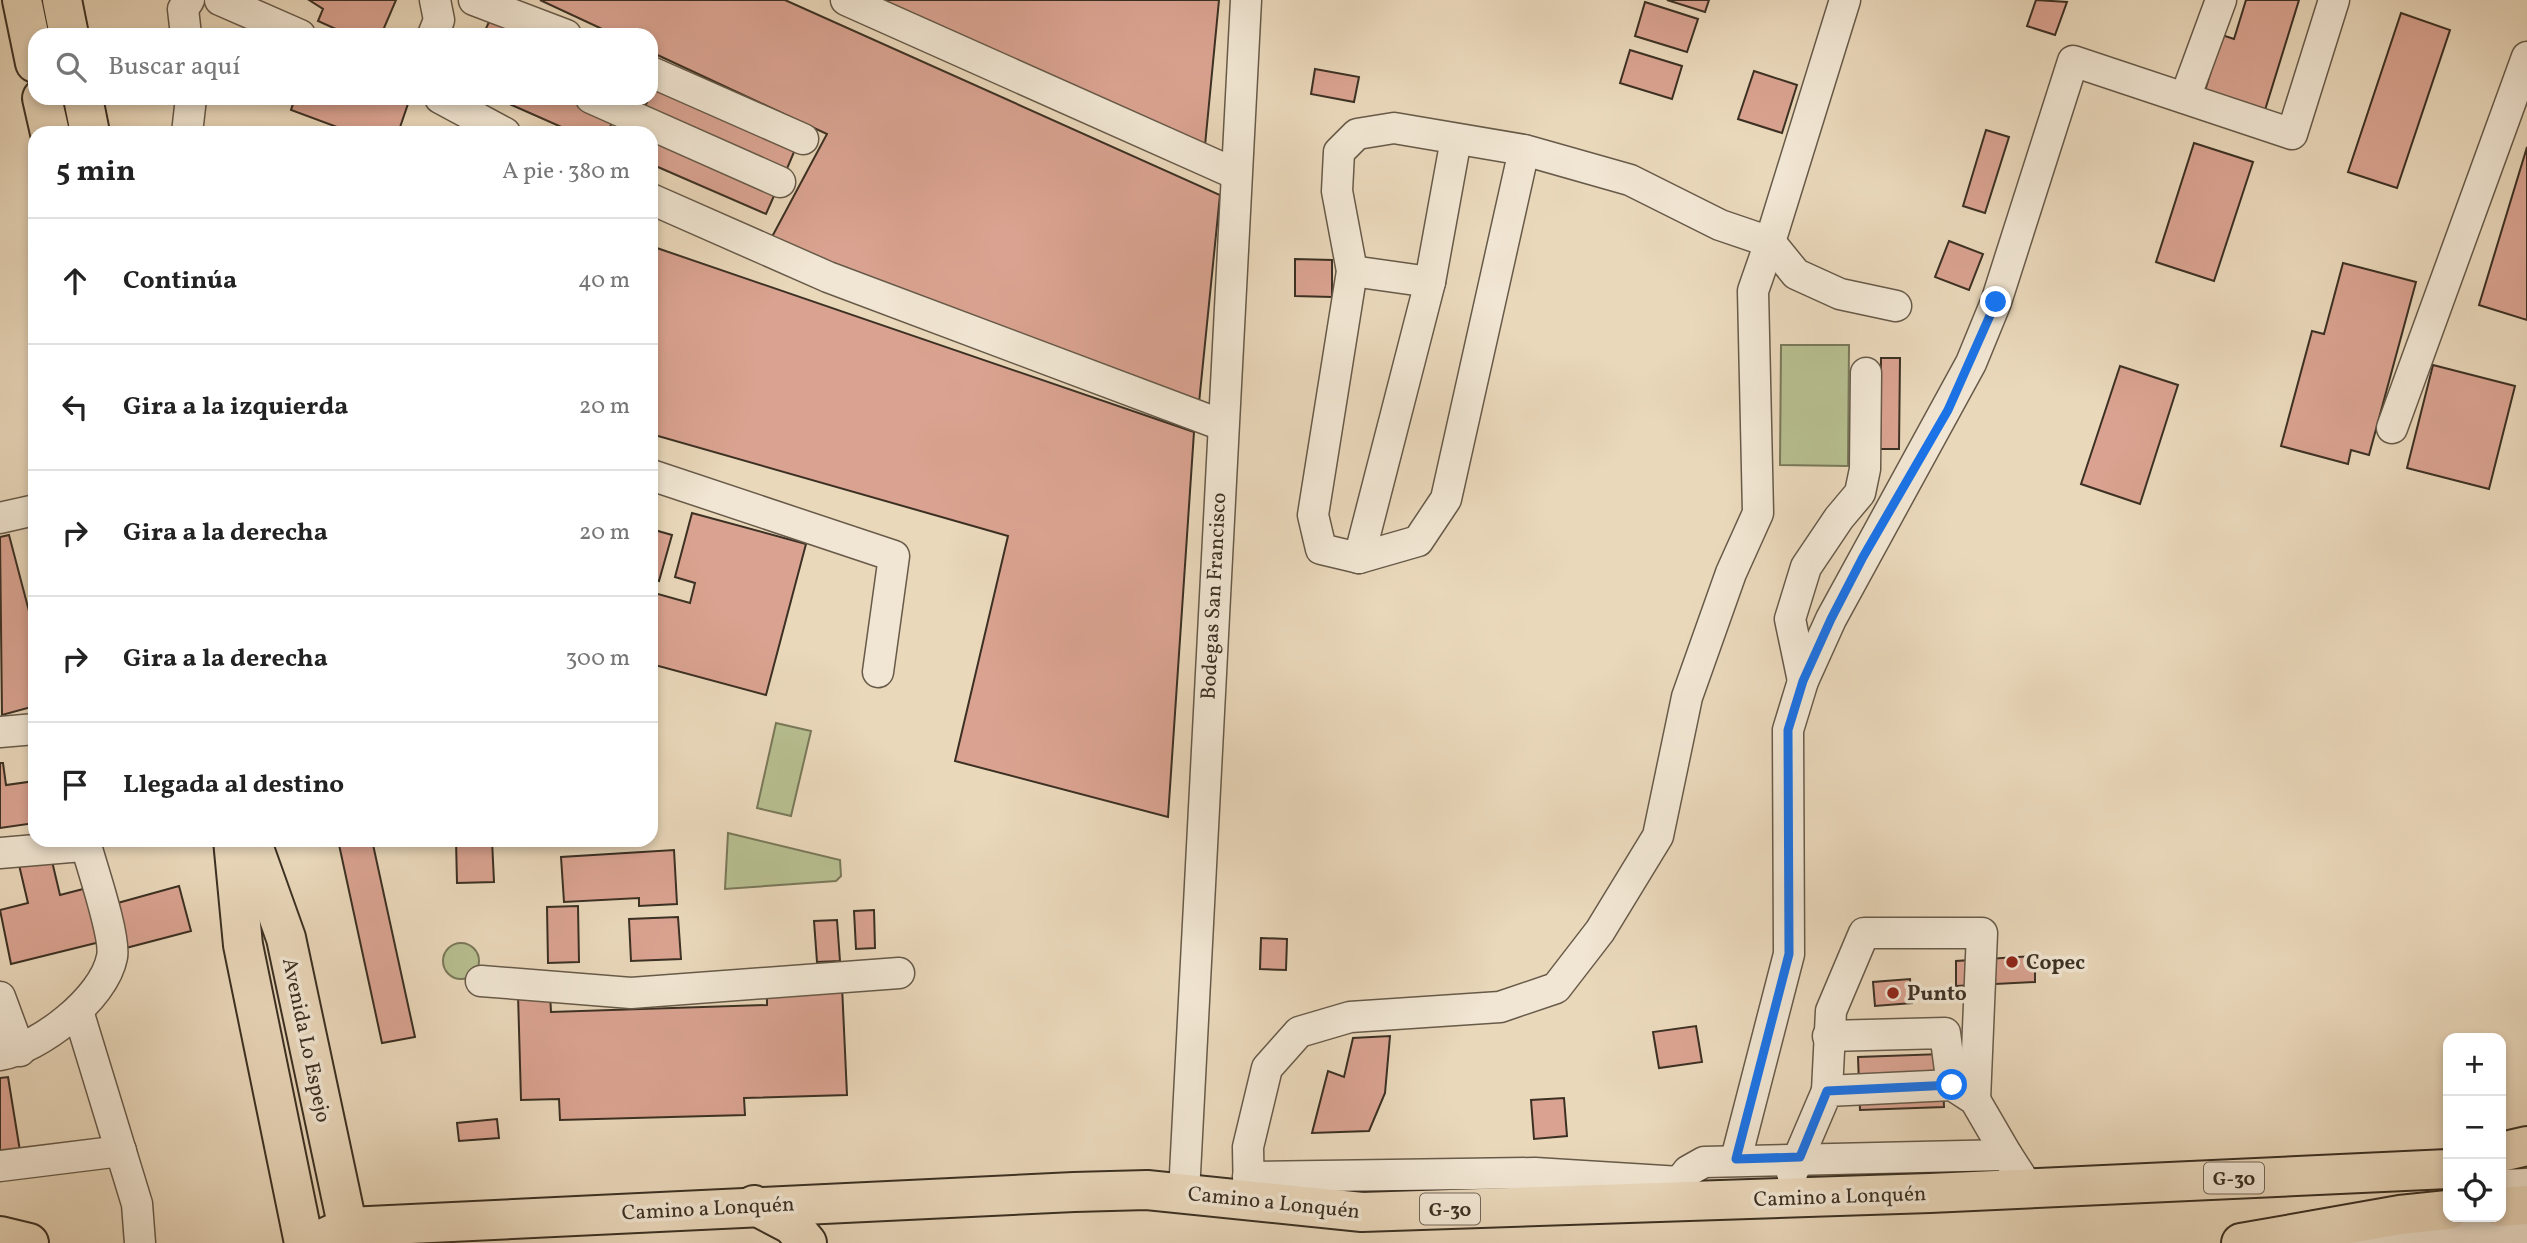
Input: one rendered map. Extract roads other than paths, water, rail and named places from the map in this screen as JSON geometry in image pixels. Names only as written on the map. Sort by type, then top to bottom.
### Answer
[{"type":"main road","points":[[22,0],[28,29]]},
{"type":"main road","points":[[62,0],[68,28]]},
{"type":"main road","points":[[44,105],[48,126]]},
{"type":"main road","points":[[84,105],[89,126]]},
{"type":"main road","name":"Avenida Lo Espejo","points":[[234,847],[243,945],[304,1243]]},
{"type":"main road","name":"Avenida Lo Espejo","points":[[254,847],[286,938],[349,1235]]},
{"type":"main road","points":[[2506,1151],[2527,1146]]},
{"type":"main road","points":[[2506,1166],[2527,1165]]},
{"type":"main road","name":"Camino a Lonquén","points":[[313,1243],[349,1235],[754,1205],[1116,1191],[1184,1193],[1249,1189],[1362,1212],[1672,1192],[1783,1199],[2320,1173],[2443,1173]]},
{"type":"main road","points":[[754,1205],[792,1225],[807,1243]]},
{"type":"main road","points":[[2506,1207],[2527,1205]]},
{"type":"main road","points":[[2241,1243],[2400,1215],[2443,1211]]},
{"type":"main road","points":[[0,1236],[29,1243]]},
{"type":"street","points":[[185,28],[183,9],[189,0]]},
{"type":"street","points":[[220,0],[284,28]]},
{"type":"street","points":[[435,0],[438,28]]},
{"type":"street","points":[[474,0],[548,28]]},
{"type":"street","points":[[846,0],[1237,174]]},
{"type":"street","name":"Bodegas San Francisco","points":[[1184,1193],[1246,0]]},
{"type":"street","points":[[1249,1189],[1248,1147],[1267,1068],[1298,1032],[1350,1017],[1500,1007],[1556,988],[1600,931],[1658,836],[1687,697],[1731,573],[1758,513],[1753,292],[1845,0]]},
{"type":"street","points":[[2185,98],[2221,0]]},
{"type":"street","points":[[1736,1159],[1789,954],[1788,730],[1803,681],[1863,557],[1948,410],[1971,363],[1996,302],[2073,61],[2292,134],[2334,0]]},
{"type":"street","points":[[2392,428],[2527,57]]},
{"type":"street","points":[[658,75],[803,139]]},
{"type":"street","points":[[188,126],[190,105]]},
{"type":"street","points":[[453,105],[492,126]]},
{"type":"street","points":[[607,105],[654,126]]},
{"type":"street","points":[[658,128],[780,182]]},
{"type":"street","points":[[1524,150],[1446,499],[1418,541],[1359,558],[1321,549],[1313,515],[1352,271],[1337,191],[1339,152],[1357,134],[1394,128],[1524,150],[1630,180],[1720,225],[1770,242],[1797,274],[1840,294],[1896,306]]},
{"type":"street","points":[[1359,558],[1430,282],[1456,139]]},
{"type":"street","points":[[658,202],[828,278],[1222,425]]},
{"type":"street","points":[[1352,271],[1430,282]]},
{"type":"street","points":[[1803,681],[1790,619],[1806,567],[1839,518],[1860,493],[1865,469],[1866,373]]},
{"type":"street","points":[[658,477],[894,556],[878,672]]},
{"type":"street","points":[[0,518],[28,512]]},
{"type":"street","points":[[0,732],[28,730]]},
{"type":"street","points":[[0,853],[47,847]]},
{"type":"street","points":[[0,997],[10,1053],[78,1011],[102,978],[113,956],[88,852],[83,847]]},
{"type":"street","points":[[1783,1199],[1827,1091],[1831,1011],[1864,933],[1982,933],[1964,1092]]},
{"type":"street","points":[[481,981],[631,993],[900,973]]},
{"type":"street","points":[[78,1011],[137,1204],[140,1243]]},
{"type":"street","points":[[1828,1036],[1945,1033],[1964,1092],[2029,1189]]},
{"type":"street","points":[[1827,1091],[1964,1092]]},
{"type":"street","points":[[0,1167],[121,1151]]},
{"type":"street","points":[[1672,1192],[1688,1171],[1704,1162],[1800,1157],[2007,1154]]},
{"type":"street","points":[[2506,1185],[2527,1184]]},
{"type":"street","points":[[2327,1243],[2527,1233]]},
{"type":"place","name":"Copec","points":[[2012,962]]},
{"type":"place","name":"Punto","points":[[1893,993]]}]
